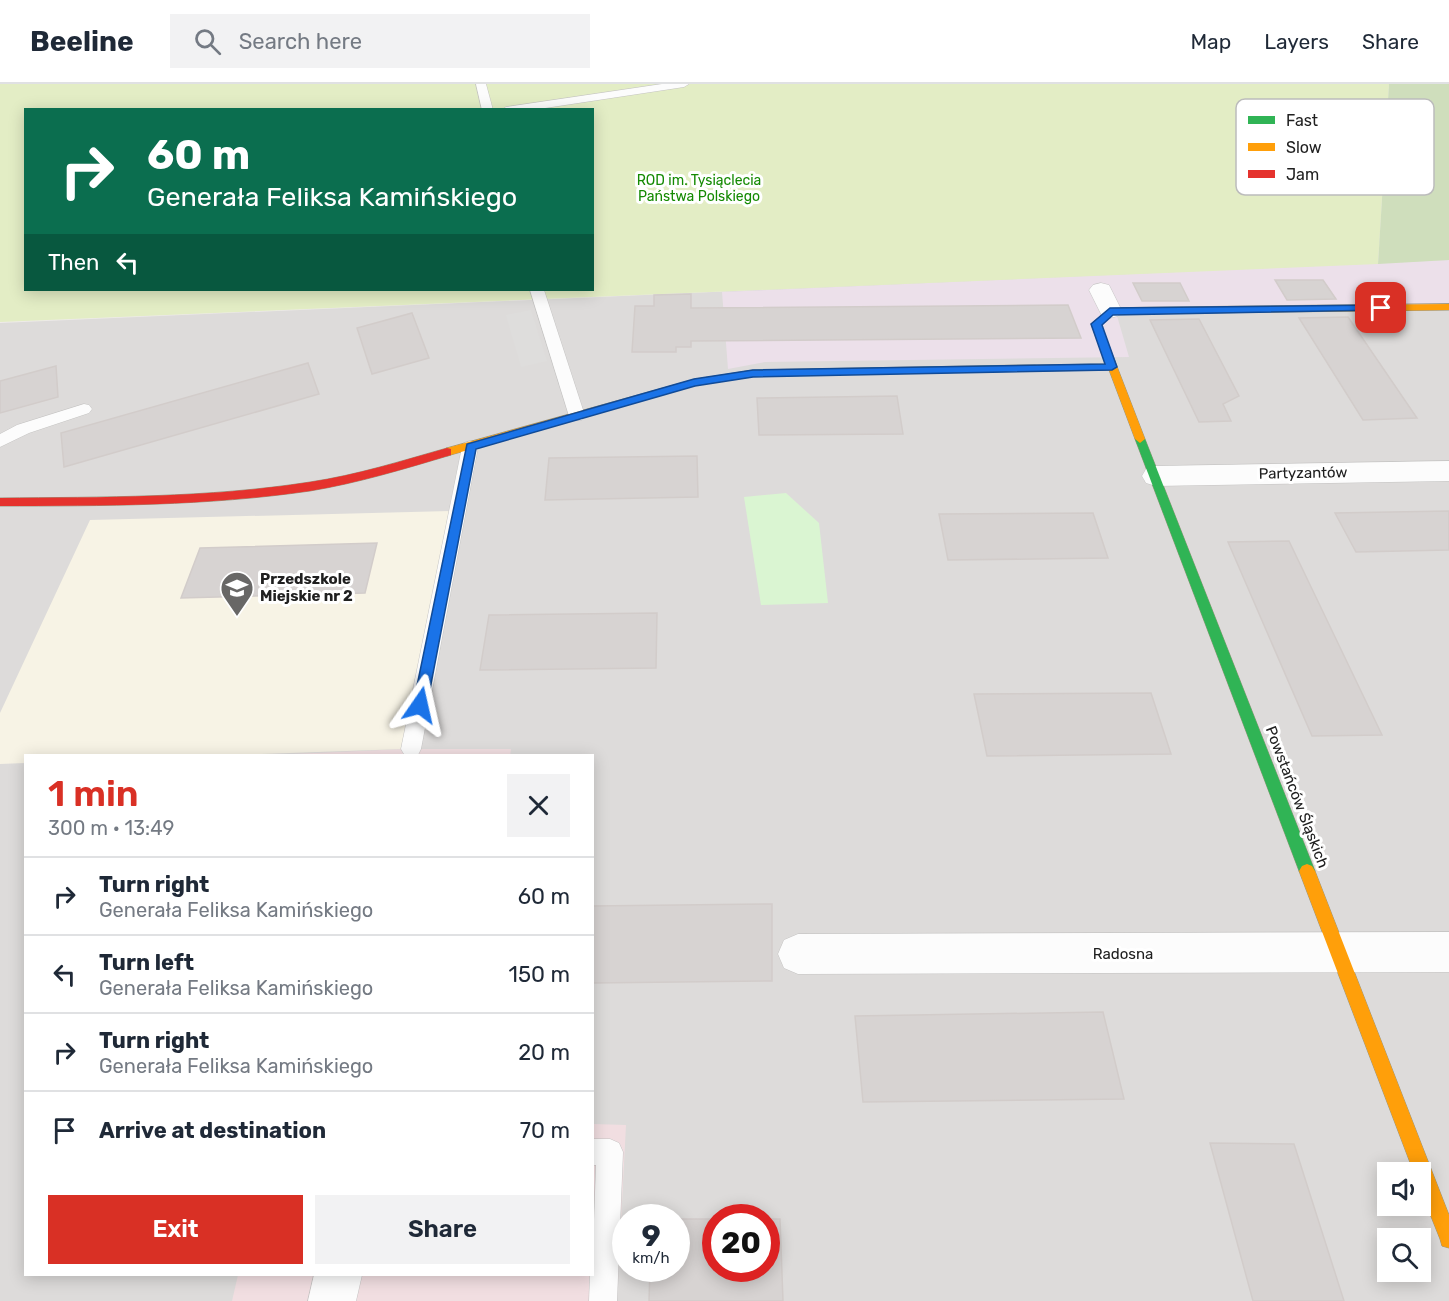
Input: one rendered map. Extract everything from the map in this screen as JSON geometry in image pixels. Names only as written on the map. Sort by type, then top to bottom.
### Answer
[{"type":"street","points":[[1101,290],[1110,312],[1449,307]]},
{"type":"street","name":"Powstańców Śląskich","points":[[1110,312],[1096,324],[1449,1239]]},
{"type":"street","points":[[0,502],[161,501],[285,489],[355,478],[694,382],[753,373],[1112,367]]},
{"type":"street","name":"Partyzantów","points":[[1156,476],[1449,471]]},
{"type":"street","name":"Radosna","points":[[798,954],[1449,952]]},
{"type":"street","points":[[332,1301],[338,1276]]},
{"type":"lane","points":[[481,84],[487,108]]},
{"type":"lane","points":[[516,108],[616,89],[684,84]]},
{"type":"lane","points":[[537,291],[577,416]]},
{"type":"lane","points":[[0,441],[23,429],[84,409]]},
{"type":"lane","points":[[411,749],[471,447]]},
{"type":"lane","points":[[594,1152],[610,1152],[603,1301]]},
{"type":"shaded area","points":[[1449,260],[1449,1301],[0,1301],[0,323]]},
{"type":"shaded area","points":[[1449,260],[1449,304],[1115,309],[1129,357],[765,362],[728,369],[722,292]]},
{"type":"shaded area","points":[[531,310],[547,361],[521,367],[506,315]]},
{"type":"shaded area","name":"Przedszkole Miejskie nr 2","points":[[450,511],[404,749],[259,754],[24,754],[24,763],[0,764],[0,713],[90,520]]},
{"type":"shaded area","points":[[404,749],[511,749],[510,754],[293,754]]},
{"type":"shaded area","points":[[594,1124],[626,1125],[622,1204],[612,1204],[612,1282],[618,1282],[617,1301],[232,1301],[238,1276],[594,1276]]},
{"type":"green space","name":"ROD im. Tysiąclecia Państwa Polskiego","points":[[0,84],[1389,84],[1388,99],[1236,99],[1236,195],[1382,195],[1378,264],[0,322]]},
{"type":"green space","points":[[1389,84],[1449,84],[1449,260],[1378,264],[1382,195],[1434,195],[1434,99],[1388,99]]},
{"type":"green space","points":[[786,493],[819,523],[828,603],[761,605],[744,497]]},
{"type":"building","points":[[1275,280],[1323,280],[1336,299],[1287,300]]},
{"type":"building","points":[[1133,283],[1180,283],[1189,301],[1142,301]]},
{"type":"building","points":[[691,294],[691,308],[1068,305],[1081,338],[691,341],[691,347],[676,347],[676,352],[632,352],[635,306],[654,306],[654,295]]},
{"type":"building","points":[[412,313],[429,358],[372,374],[357,328]]},
{"type":"building","points":[[1348,317],[1417,418],[1363,420],[1299,318]]},
{"type":"building","points":[[1199,319],[1239,396],[1223,404],[1231,421],[1199,422],[1150,320]]},
{"type":"building","points":[[308,363],[319,394],[64,467],[61,433]]},
{"type":"building","points":[[56,366],[58,397],[0,413],[0,381]]},
{"type":"building","points":[[897,396],[903,434],[759,435],[757,398]]},
{"type":"building","points":[[697,456],[698,497],[545,500],[549,458]]},
{"type":"building","points":[[1449,511],[1449,550],[1356,552],[1335,513]]},
{"type":"building","points":[[1093,513],[1108,558],[948,560],[939,514]]},
{"type":"building","points":[[1289,541],[1382,735],[1312,736],[1228,542]]},
{"type":"building","points":[[377,543],[365,593],[181,598],[200,548]]},
{"type":"building","points":[[657,613],[656,668],[480,670],[489,615]]},
{"type":"building","points":[[1151,693],[1171,754],[987,756],[974,694]]},
{"type":"building","points":[[772,904],[772,981],[594,983],[594,906]]},
{"type":"building","points":[[1103,1012],[1124,1099],[863,1102],[855,1016]]},
{"type":"building","points":[[1210,1143],[1294,1144],[1344,1301],[1253,1301]]},
{"type":"building","points":[[690,1219],[702,1219],[702,1282],[780,1282],[780,1219],[783,1301],[649,1301],[650,1282],[690,1282]]},
{"type":"traffic: fast","points":[[696,382],[753,373],[1035,368]]},
{"type":"traffic: fast","points":[[1140,439],[1307,871]]},
{"type":"traffic: slow","points":[[1140,439],[1096,324],[1110,311],[1449,307]]},
{"type":"traffic: slow","points":[[1035,368],[1112,367]]},
{"type":"traffic: slow","points":[[447,452],[696,382]]},
{"type":"traffic: slow","points":[[1307,871],[1449,1239]]},
{"type":"traffic: jam","points":[[0,502],[178,499],[267,492],[355,478],[447,452]]},
{"type":"place","name":"Przedszkole Miejskie nr 2","points":[[237,617]]},
{"type":"route","points":[[420,705],[471,447],[694,382],[753,373],[1112,367],[1096,324],[1110,312],[1381,308]]}]
